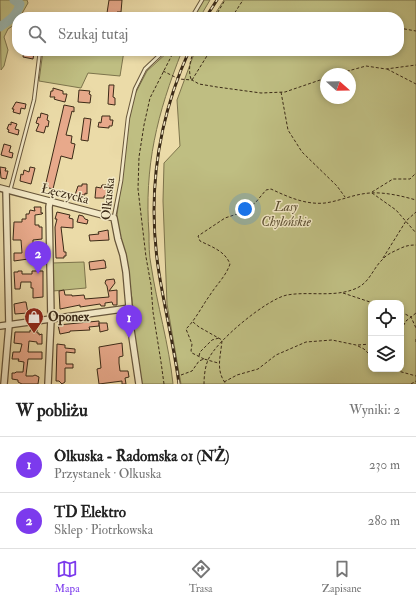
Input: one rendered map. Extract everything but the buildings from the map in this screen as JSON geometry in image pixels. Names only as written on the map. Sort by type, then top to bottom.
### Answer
[{"type":"street","name":"Łęczycka","points":[[5,190],[114,218]]},
{"type":"street","points":[[4,384],[9,325],[5,190]]},
{"type":"street","points":[[48,384],[51,319],[50,201]]},
{"type":"street","name":"Olkuska","points":[[114,218],[124,261],[130,308],[131,330],[139,384]]},
{"type":"street","points":[[0,326],[130,308]]},
{"type":"lane","points":[[195,12],[202,0]]},
{"type":"lane","points":[[5,190],[34,100],[39,56]]},
{"type":"lane","name":"Olkuska","points":[[114,218],[121,181],[128,118],[135,89],[145,69],[159,56]]},
{"type":"path","points":[[217,12],[225,0]]},
{"type":"path","points":[[236,12],[244,0]]},
{"type":"path","points":[[404,29],[416,31]]},
{"type":"path","points":[[164,384],[152,312],[151,285],[138,189],[139,157],[150,98],[171,56]]},
{"type":"path","points":[[192,56],[189,74],[192,80]]},
{"type":"path","points":[[192,80],[207,56]]},
{"type":"path","points":[[356,69],[366,66],[386,69],[416,65]]},
{"type":"path","points":[[386,69],[416,84]]},
{"type":"path","points":[[163,71],[179,79],[192,80],[199,84],[261,93],[285,92],[320,80]]},
{"type":"path","points":[[281,92],[288,130],[302,152],[337,186],[345,198]]},
{"type":"path","points":[[219,363],[204,359],[192,353],[192,344],[186,329],[193,322],[212,292],[227,273],[230,264],[227,257],[218,250],[200,241],[198,236],[225,218],[246,210],[256,202],[266,190],[271,189],[292,198],[311,203],[325,203],[371,192],[393,179],[410,179],[416,173]]},
{"type":"path","points":[[371,192],[402,196],[416,200]]},
{"type":"path","points":[[371,192],[396,210],[416,233]]},
{"type":"path","points":[[204,384],[208,360],[222,340],[256,311],[286,295],[306,293],[343,293],[358,288],[368,280],[406,221],[416,212]]},
{"type":"path","points":[[382,259],[400,248],[416,245]]},
{"type":"path","points":[[343,293],[368,301]]},
{"type":"path","points":[[404,325],[416,313]]},
{"type":"path","points":[[404,314],[411,317],[416,328]]},
{"type":"path","points":[[193,322],[222,340]]},
{"type":"path","points":[[199,357],[200,352],[212,340],[219,338]]},
{"type":"path","points":[[222,340],[219,372],[226,384]]},
{"type":"path","points":[[224,382],[237,375],[258,369],[276,355],[306,342],[332,340],[356,345],[368,353]]},
{"type":"path","points":[[356,345],[368,344]]},
{"type":"path","points":[[181,375],[192,371],[199,361],[204,359]]},
{"type":"path","points":[[402,372],[416,376]]},
{"type":"path","points":[[411,384],[416,381]]},
{"type":"green space","points":[[0,0],[27,0],[28,3],[23,12],[12,12],[12,26],[8,29],[4,37],[8,50],[4,66],[1,70]]},
{"type":"green space","points":[[203,0],[210,0],[203,12],[196,12]]},
{"type":"green space","name":"Lasy Chylońskie","points":[[224,0],[416,0],[416,384],[181,384],[167,304],[163,201],[164,163],[180,146],[177,100],[193,56],[404,56],[404,12],[216,12]]},
{"type":"green space","points":[[42,56],[123,56],[120,76],[88,73],[81,88],[39,81]]},
{"type":"green space","points":[[164,56],[180,56],[159,119],[154,141],[148,209],[150,261],[169,354],[173,384],[141,384],[133,331],[132,299],[127,268],[120,240],[117,215],[129,120],[134,96],[147,71]]},
{"type":"green space","points":[[84,262],[86,288],[53,291],[52,263]]},
{"type":"waterway","points":[[14,0],[20,4],[17,12]]},
{"type":"waterway","points":[[0,27],[12,17]]},
{"type":"railway","points":[[209,12],[217,0]]},
{"type":"railway","points":[[179,384],[159,273],[154,216],[155,188],[162,132],[169,105],[187,56]]},
{"type":"place","name":"TD Elektro","points":[[38,274]]},
{"type":"place","name":"Oponex","points":[[34,334]]},
{"type":"place","name":"Olkuska - Radomska 01 (NŻ)","points":[[129,338]]}]
